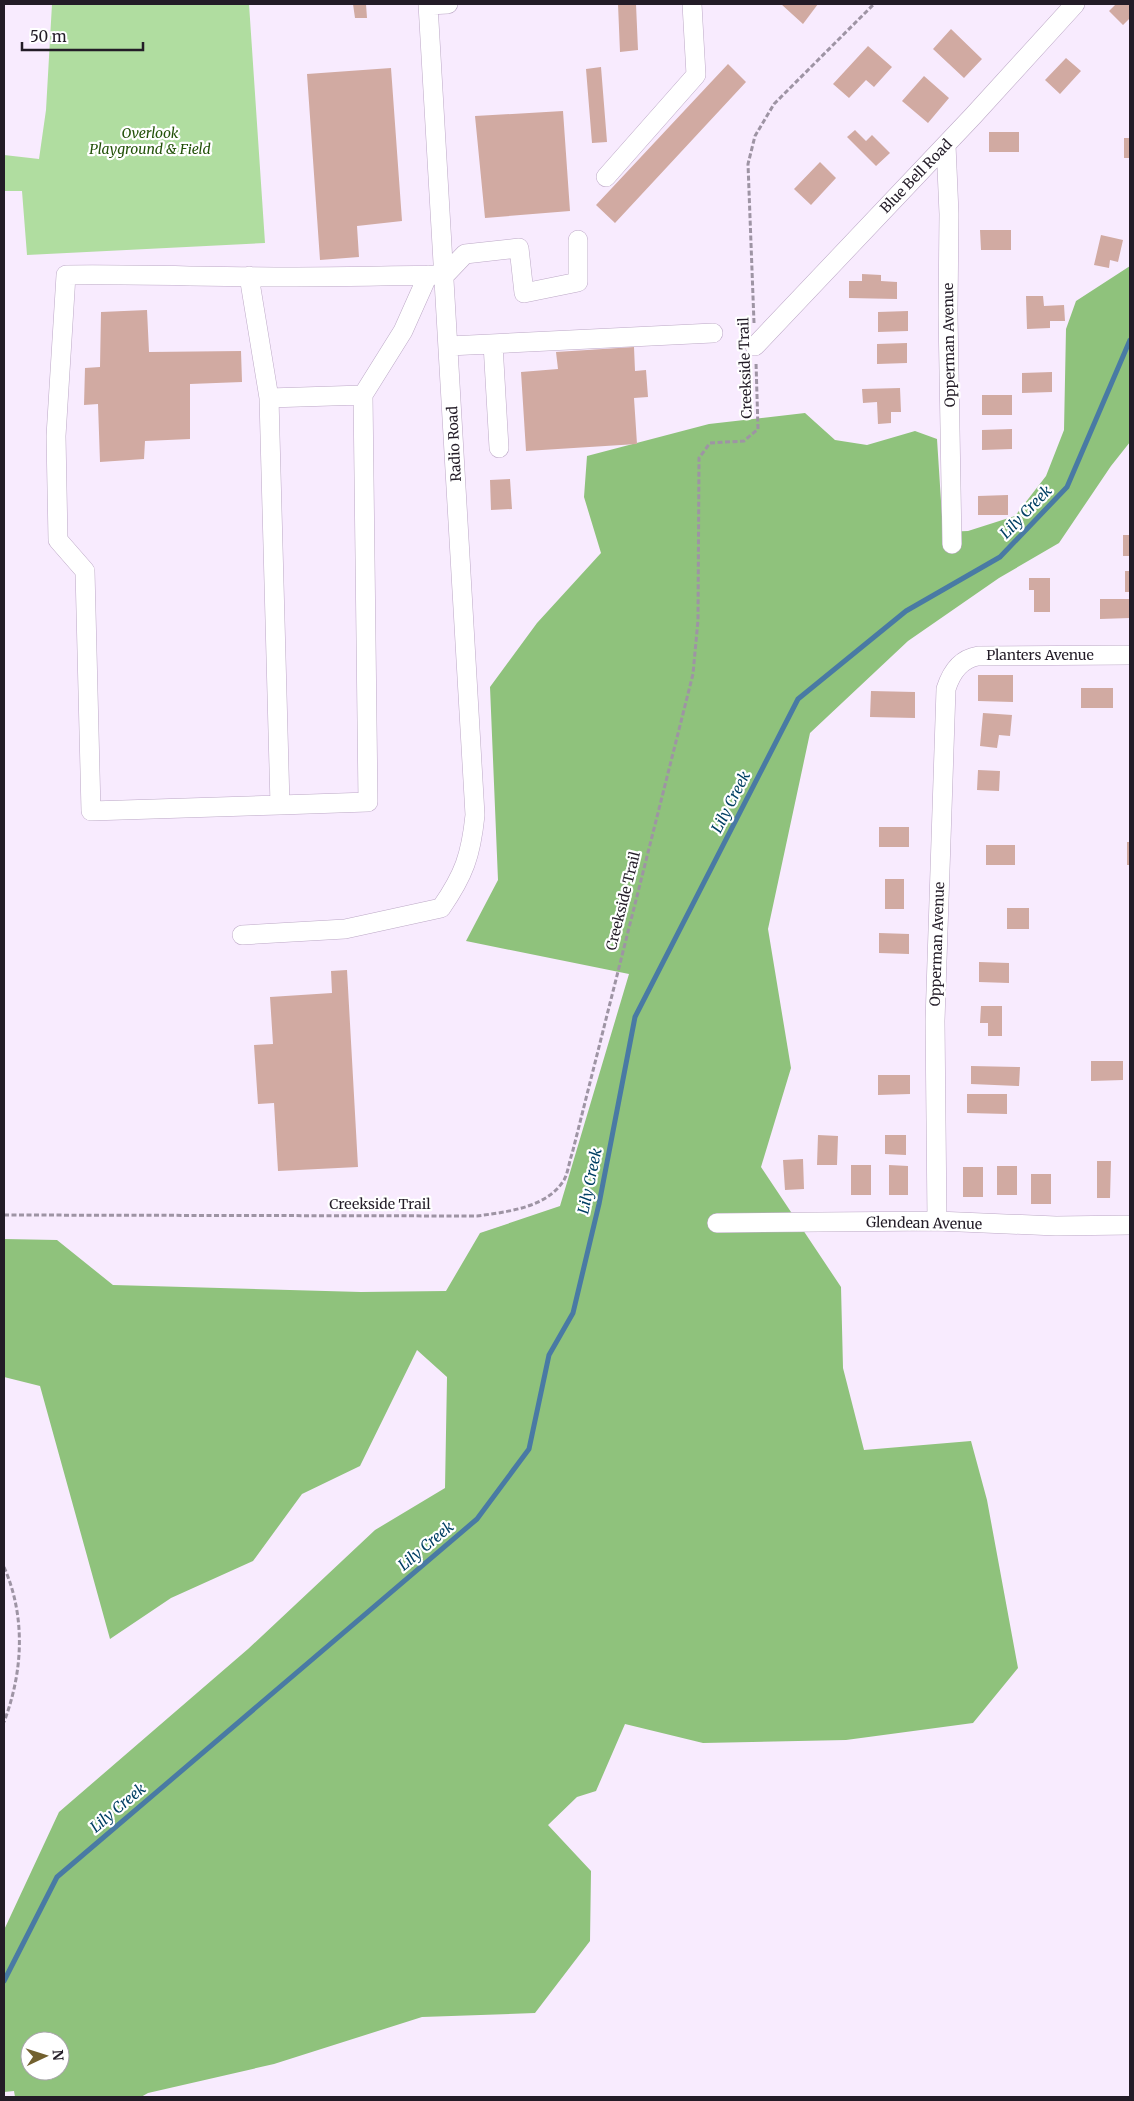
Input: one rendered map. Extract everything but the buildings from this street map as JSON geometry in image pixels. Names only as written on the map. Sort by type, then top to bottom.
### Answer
[{"type":"street","points":[[428,4],[448,4]]},
{"type":"street","name":"Radio Road","points":[[242,935],[345,929],[441,908],[458,882],[472,838],[474,815],[448,346],[436,275],[428,4]]},
{"type":"street","points":[[606,177],[696,75],[692,4]]},
{"type":"street","name":"Blue Bell Road","points":[[756,346],[946,145],[1075,4]]},
{"type":"street","name":"Opperman Avenue","points":[[946,145],[949,214],[948,313],[952,544]]},
{"type":"street","points":[[436,275],[249,276],[66,274],[56,436],[58,540],[86,572],[91,811],[368,802],[363,395],[436,275],[465,254],[519,248],[524,293],[578,282],[578,240]]},
{"type":"street","points":[[249,276],[269,398],[280,805]]},
{"type":"street","points":[[448,346],[713,333]]},
{"type":"street","points":[[493,344],[499,448]]},
{"type":"street","points":[[269,398],[363,395]]},
{"type":"street","name":"Planters Avenue","points":[[955,669],[964,661],[978,656],[1130,655]]},
{"type":"street","name":"Opperman Avenue","points":[[937,1221],[935,1040],[939,869],[946,689],[955,669]]},
{"type":"street","name":"Glendean Avenue","points":[[717,1224],[937,1221],[1056,1226],[1130,1225]]},
{"type":"path","name":"Creekside Trail","points":[[4,1215],[476,1216],[511,1210],[538,1202],[552,1195],[564,1180],[693,674],[698,620],[699,458],[710,443],[744,441],[758,429],[748,164],[755,136],[774,104],[874,4]]},
{"type":"path","points":[[4,1567],[10,1581],[19,1620],[20,1660],[12,1699],[4,1722]]},
{"type":"green space","name":"Overlook Playground & Field","points":[[52,4],[249,4],[265,243],[27,255],[22,191],[4,191],[4,155],[39,159],[46,110]]},
{"type":"green space","points":[[1130,266],[1130,442],[1111,466],[1059,543],[999,578],[908,641],[810,733],[768,929],[791,1068],[761,1167],[841,1287],[843,1368],[864,1450],[971,1441],[987,1500],[1018,1668],[973,1723],[846,1740],[703,1743],[625,1724],[596,1791],[577,1797],[548,1825],[591,1871],[590,1941],[535,2013],[422,2017],[274,2064],[148,2093],[141,2097],[15,2097],[14,2091],[4,2092],[4,1930],[59,1812],[248,1649],[375,1530],[445,1488],[447,1377],[417,1350],[360,1466],[302,1494],[253,1561],[171,1598],[110,1639],[40,1386],[4,1377],[4,1239],[57,1240],[113,1285],[361,1292],[446,1291],[480,1233],[560,1206],[629,974],[466,941],[498,880],[490,687],[537,623],[601,553],[584,497],[587,456],[709,424],[805,413],[835,440],[867,445],[915,431],[937,439],[943,532],[968,531],[1015,516],[1046,476],[1064,430],[1066,329],[1076,301]]},
{"type":"waterway","name":"Lily Creek","points":[[4,1981],[57,1877],[477,1519],[529,1449],[549,1355],[573,1313],[599,1204],[635,1017],[798,699],[906,611],[1000,557],[1067,487],[1130,340]]}]
